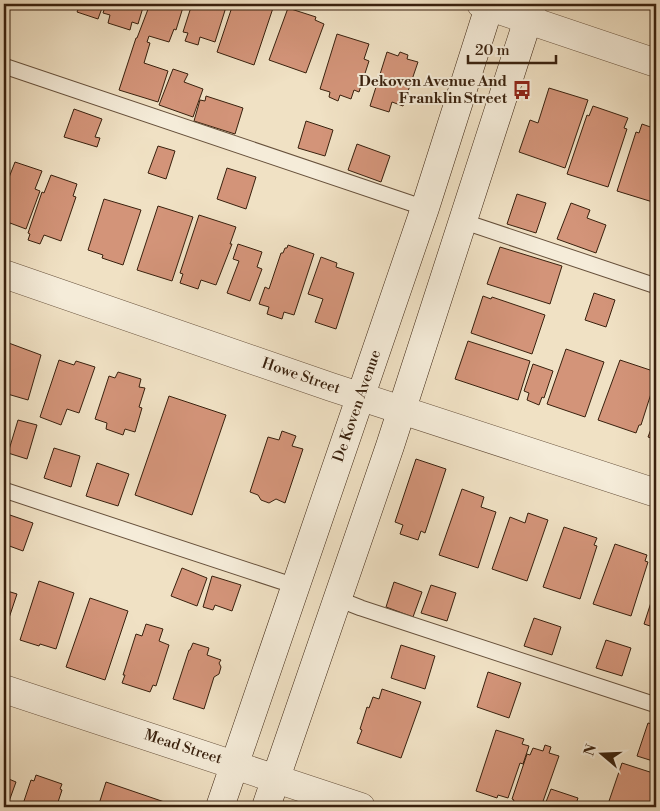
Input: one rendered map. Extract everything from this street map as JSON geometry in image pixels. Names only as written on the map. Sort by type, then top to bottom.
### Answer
[{"type":"street","points":[[487,5],[530,11],[656,63]]},
{"type":"street","name":"De Koven Avenue","points":[[220,807],[425,208],[487,5]]},
{"type":"street","points":[[266,807],[402,410],[530,11]]},
{"type":"street","name":"Howe Street","points":[[4,274],[402,410],[656,493]]},
{"type":"street","name":"Mead Street","points":[[4,689],[361,807]]},
{"type":"lane","points":[[4,66],[425,208]]},
{"type":"lane","points":[[462,221],[656,286]]},
{"type":"lane","points":[[4,490],[295,586]]},
{"type":"lane","points":[[338,599],[656,705]]},
{"type":"building","points":[[76,4],[101,4],[100,7],[102,8],[98,19],[77,12],[80,5]]},
{"type":"building","points":[[106,4],[144,4],[138,24],[132,22],[130,30],[108,23],[110,15],[103,13]]},
{"type":"building","points":[[150,4],[184,4],[176,30],[174,29],[169,42],[149,36],[147,42],[150,43],[144,63],[168,71],[158,102],[119,90],[136,38]]},
{"type":"building","points":[[192,4],[227,4],[215,42],[200,37],[198,45],[185,41],[188,33],[183,32]]},
{"type":"building","points":[[233,4],[274,5],[254,65],[217,52]]},
{"type":"building","points":[[288,8],[316,17],[315,20],[324,24],[306,73],[269,60]]},
{"type":"building","points":[[337,34],[369,44],[364,59],[369,61],[359,92],[354,90],[351,99],[340,95],[338,101],[329,97],[330,92],[320,89]]},
{"type":"building","points":[[387,52],[398,56],[400,52],[408,55],[407,59],[418,62],[403,106],[392,102],[389,112],[370,106]]},
{"type":"building","points":[[173,69],[188,74],[184,82],[203,89],[193,117],[159,105]]},
{"type":"building","points":[[549,88],[588,100],[565,168],[519,152],[530,120],[538,123]]},
{"type":"building","points":[[206,96],[243,108],[235,134],[194,121],[200,100],[205,101]]},
{"type":"building","points":[[593,106],[628,118],[624,128],[627,129],[608,187],[567,174],[587,115],[589,116]]},
{"type":"building","points":[[74,109],[102,119],[95,137],[100,138],[97,147],[64,137]]},
{"type":"building","points":[[306,121],[333,130],[325,156],[298,148]]},
{"type":"building","points":[[642,124],[656,129],[656,203],[617,191],[636,132],[639,133]]},
{"type":"building","points":[[357,144],[390,156],[381,182],[348,170]]},
{"type":"building","points":[[158,146],[175,151],[166,179],[148,173]]},
{"type":"building","points":[[15,162],[42,171],[35,189],[40,191],[26,229],[10,223],[9,227],[4,225],[4,187]]},
{"type":"building","points":[[227,168],[256,177],[246,209],[217,199]]},
{"type":"building","points":[[51,175],[77,184],[73,196],[76,197],[61,241],[44,235],[40,244],[28,240],[30,234],[28,233],[42,192],[44,193]]},
{"type":"building","points":[[517,194],[546,203],[536,233],[507,224]]},
{"type":"building","points":[[104,199],[141,210],[123,265],[102,258],[103,255],[88,250]]},
{"type":"building","points":[[571,203],[590,210],[587,218],[606,225],[596,253],[557,239]]},
{"type":"building","points":[[158,206],[193,217],[172,281],[137,270]]},
{"type":"building","points":[[199,215],[236,227],[230,244],[232,244],[216,285],[201,280],[198,289],[180,283],[183,274],[180,273]]},
{"type":"building","points":[[238,244],[262,252],[257,267],[262,269],[250,301],[227,293],[239,261],[233,259]]},
{"type":"building","points":[[288,245],[314,254],[294,315],[284,312],[282,319],[267,314],[269,307],[259,304],[265,287],[269,289],[281,253],[283,253]]},
{"type":"building","points":[[500,247],[562,266],[550,304],[487,284]]},
{"type":"building","points":[[321,257],[337,263],[336,267],[354,273],[336,329],[315,322],[323,299],[308,294]]},
{"type":"building","points":[[594,293],[615,300],[606,327],[585,320]]},
{"type":"building","points":[[483,296],[491,299],[492,297],[545,315],[532,354],[471,333]]},
{"type":"building","points":[[468,341],[530,361],[518,400],[455,379]]},
{"type":"building","points":[[6,342],[41,355],[28,400],[4,393],[4,351]]},
{"type":"building","points":[[566,349],[604,362],[585,417],[547,404]]},
{"type":"building","points":[[59,360],[74,365],[76,361],[95,367],[79,413],[67,409],[61,425],[40,417]]},
{"type":"building","points":[[620,360],[656,372],[656,378],[641,425],[639,425],[636,433],[598,420]]},
{"type":"building","points":[[533,364],[553,371],[544,398],[542,397],[539,405],[527,400],[529,393],[524,391]]},
{"type":"building","points":[[118,372],[141,379],[139,387],[145,388],[139,407],[142,408],[135,432],[125,429],[123,435],[106,429],[107,423],[95,419],[109,376],[115,378]]},
{"type":"building","points":[[169,396],[226,415],[192,515],[135,495]]},
{"type":"building","points":[[656,416],[656,440],[648,437]]},
{"type":"building","points":[[18,420],[37,425],[27,459],[8,453]]},
{"type":"building","points":[[282,431],[296,436],[292,446],[303,449],[285,503],[276,499],[269,503],[250,492],[268,437],[279,440]]},
{"type":"building","points":[[54,448],[80,456],[71,487],[44,478]]},
{"type":"building","points":[[416,459],[446,469],[425,533],[421,531],[418,540],[400,534],[403,525],[395,522]]},
{"type":"building","points":[[97,463],[129,474],[118,506],[86,496]]},
{"type":"building","points":[[462,489],[484,497],[481,507],[496,512],[478,568],[439,555]]},
{"type":"building","points":[[528,513],[548,520],[527,581],[492,569],[510,517],[525,523]]},
{"type":"building","points":[[7,514],[33,523],[23,551],[4,544],[4,524]]},
{"type":"building","points":[[564,527],[597,538],[594,545],[597,546],[580,599],[543,587]]},
{"type":"building","points":[[615,544],[647,555],[645,561],[648,562],[631,616],[593,604]]},
{"type":"building","points":[[182,568],[207,578],[197,606],[171,596]]},
{"type":"building","points":[[212,576],[241,585],[232,611],[215,605],[213,610],[203,607]]},
{"type":"building","points":[[39,581],[74,593],[56,649],[20,640]]},
{"type":"building","points":[[394,582],[422,592],[413,617],[386,607]]},
{"type":"building","points":[[431,585],[456,593],[447,621],[421,613]]},
{"type":"building","points":[[656,587],[656,628],[644,624]]},
{"type":"building","points":[[4,590],[17,594],[4,633]]},
{"type":"building","points":[[90,598],[128,611],[105,680],[66,667]]},
{"type":"building","points":[[534,618],[561,627],[552,655],[524,646]]},
{"type":"building","points":[[146,624],[163,629],[159,641],[169,645],[156,686],[153,685],[150,692],[122,683],[136,634],[142,636]]},
{"type":"building","points":[[606,640],[631,648],[622,676],[596,668]]},
{"type":"building","points":[[193,643],[209,648],[207,655],[221,660],[219,663],[221,667],[219,674],[214,677],[204,709],[173,699]]},
{"type":"building","points":[[401,645],[435,656],[425,689],[391,678]]},
{"type":"building","points":[[488,672],[521,683],[509,718],[477,707]]},
{"type":"building","points":[[382,689],[421,702],[401,758],[357,743],[367,707],[369,708],[373,697],[379,699]]},
{"type":"building","points":[[648,723],[656,725],[656,762],[637,756]]},
{"type":"building","points":[[496,730],[524,739],[522,744],[529,746],[523,764],[520,763],[508,798],[498,795],[497,798],[476,791]]},
{"type":"building","points":[[545,745],[551,747],[549,753],[559,756],[541,807],[511,807],[527,754],[530,755],[533,748],[543,751]]},
{"type":"building","points":[[4,762],[9,764],[4,777]]},
{"type":"building","points":[[622,763],[656,774],[656,807],[607,807]]},
{"type":"building","points":[[36,775],[62,784],[57,805],[62,807],[22,807],[31,780],[34,781]]},
{"type":"building","points":[[4,777],[16,782],[7,807],[4,807]]},
{"type":"building","points":[[106,782],[179,807],[98,807]]},
{"type":"building","points":[[551,789],[578,798],[575,807],[544,807]]},
{"type":"place","name":"Dekoven Avenue And Franklin Street","points":[[522,90]]}]
